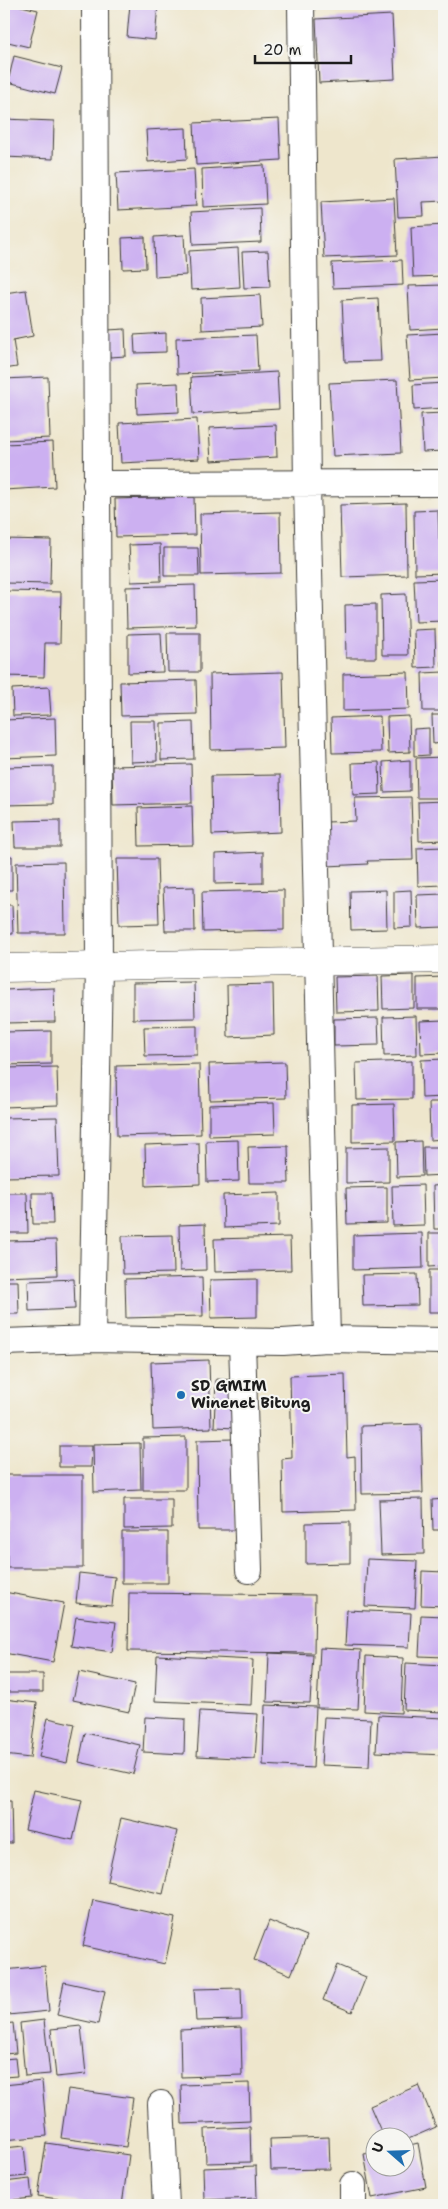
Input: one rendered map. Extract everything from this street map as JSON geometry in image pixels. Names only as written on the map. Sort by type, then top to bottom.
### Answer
[{"type":"street","points":[[92,1339],[99,966],[95,4]]},
{"type":"street","points":[[301,4],[307,485],[327,1339]]},
{"type":"street","points":[[96,484],[307,485],[444,483]]},
{"type":"street","points":[[4,968],[444,959]]},
{"type":"street","points":[[4,1342],[92,1339],[283,1342],[327,1339],[444,1341]]},
{"type":"street","points":[[242,1341],[249,1570]]},
{"type":"street","points":[[161,2104],[166,2205]]},
{"type":"building","points":[[4,4],[13,4],[38,10],[29,47],[4,41]]},
{"type":"building","points":[[130,4],[158,4],[155,40],[127,37]]},
{"type":"building","points":[[392,15],[395,79],[319,83],[316,19]]},
{"type":"building","points":[[14,56],[62,68],[55,94],[8,82]]},
{"type":"building","points":[[4,119],[54,121],[53,159],[4,157]]},
{"type":"building","points":[[279,119],[281,160],[196,165],[194,123]]},
{"type":"building","points":[[186,128],[187,159],[148,162],[146,130]]},
{"type":"building","points":[[444,156],[444,201],[423,202],[424,216],[398,217],[395,159]]},
{"type":"building","points":[[264,165],[266,204],[203,207],[202,169]]},
{"type":"building","points":[[194,169],[196,206],[118,210],[116,173]]},
{"type":"building","points":[[394,198],[397,255],[324,258],[321,202]]},
{"type":"building","points":[[260,208],[261,242],[193,245],[191,212]]},
{"type":"building","points":[[444,225],[444,276],[413,277],[411,227]]},
{"type":"building","points":[[184,235],[186,275],[155,277],[154,237]]},
{"type":"building","points":[[145,237],[146,268],[123,269],[122,238]]},
{"type":"building","points":[[238,248],[240,287],[191,290],[189,251]]},
{"type":"building","points":[[268,251],[270,287],[244,288],[242,252]]},
{"type":"building","points":[[402,260],[403,285],[333,288],[332,263]]},
{"type":"building","points":[[444,285],[444,328],[410,330],[408,286]]},
{"type":"building","points":[[26,290],[33,336],[13,340],[17,367],[4,369],[4,293]]},
{"type":"building","points":[[260,295],[262,327],[202,330],[201,298]]},
{"type":"building","points":[[378,298],[381,361],[345,362],[342,300]]},
{"type":"building","points":[[125,329],[126,356],[110,357],[108,330]]},
{"type":"building","points":[[166,333],[166,352],[135,353],[134,335]]},
{"type":"building","points":[[444,333],[444,378],[410,380],[407,335]]},
{"type":"building","points":[[256,335],[258,371],[177,374],[176,338]]},
{"type":"building","points":[[277,372],[279,409],[193,414],[191,377]]},
{"type":"building","points":[[48,377],[50,438],[4,440],[4,379]]},
{"type":"building","points":[[397,380],[401,453],[333,456],[329,383]]},
{"type":"building","points":[[178,383],[179,412],[137,414],[136,385]]},
{"type":"building","points":[[444,383],[444,408],[414,410],[413,385]]},
{"type":"building","points":[[444,413],[444,451],[423,452],[421,414]]},
{"type":"building","points":[[197,419],[199,459],[121,463],[119,423]]},
{"type":"building","points":[[276,425],[277,457],[211,461],[209,428]]},
{"type":"building","points":[[53,442],[55,487],[4,490],[4,444]]},
{"type":"building","points":[[194,497],[195,535],[116,537],[115,499]]},
{"type":"building","points":[[406,503],[407,575],[342,577],[340,505]]},
{"type":"building","points":[[438,510],[439,540],[444,540],[444,573],[415,574],[414,511]]},
{"type":"building","points":[[280,512],[281,573],[201,575],[200,514]]},
{"type":"building","points":[[4,539],[51,540],[50,584],[4,583]]},
{"type":"building","points":[[160,544],[161,581],[131,582],[129,545]]},
{"type":"building","points":[[164,548],[198,548],[199,576],[164,576]]},
{"type":"building","points":[[444,579],[444,621],[416,622],[414,580]]},
{"type":"building","points":[[195,585],[196,626],[127,628],[126,587]]},
{"type":"building","points":[[4,591],[61,592],[60,643],[45,643],[44,677],[4,676]]},
{"type":"building","points":[[406,594],[408,655],[382,655],[381,595]]},
{"type":"building","points":[[376,604],[376,658],[346,658],[345,605]]},
{"type":"building","points":[[435,629],[436,667],[415,668],[414,630]]},
{"type":"building","points":[[441,629],[444,629],[444,667],[442,667]]},
{"type":"building","points":[[161,633],[163,672],[128,673],[128,634]]},
{"type":"building","points":[[167,633],[200,633],[200,672],[168,672]]},
{"type":"building","points":[[283,672],[285,748],[211,750],[210,674]]},
{"type":"building","points":[[408,672],[409,709],[343,711],[343,674]]},
{"type":"building","points":[[444,672],[444,711],[423,711],[422,673]]},
{"type":"building","points":[[196,680],[197,714],[121,716],[120,682]]},
{"type":"building","points":[[49,687],[51,715],[13,716],[12,689]]},
{"type":"building","points":[[432,715],[444,715],[444,743],[433,744]]},
{"type":"building","points":[[380,716],[381,752],[332,753],[331,718]]},
{"type":"building","points":[[409,716],[410,752],[388,753],[387,717]]},
{"type":"building","points":[[55,718],[56,756],[4,758],[4,720]]},
{"type":"building","points":[[130,721],[156,721],[157,761],[131,762]]},
{"type":"building","points":[[193,722],[194,759],[161,760],[161,723]]},
{"type":"building","points":[[429,728],[429,755],[414,756],[414,729]]},
{"type":"building","points":[[444,757],[444,798],[417,798],[416,758]]},
{"type":"building","points":[[410,760],[410,791],[384,792],[383,762]]},
{"type":"building","points":[[379,762],[380,794],[353,795],[352,763]]},
{"type":"building","points":[[191,764],[192,803],[113,805],[112,766]]},
{"type":"building","points":[[53,766],[53,804],[4,805],[4,767]]},
{"type":"building","points":[[280,775],[281,832],[212,835],[211,776]]},
{"type":"building","points":[[411,797],[413,860],[367,861],[368,864],[327,866],[326,822],[356,821],[355,798]]},
{"type":"building","points":[[444,801],[444,840],[419,841],[418,802]]},
{"type":"building","points":[[192,806],[193,845],[139,846],[138,808]]},
{"type":"building","points":[[4,809],[6,809],[7,844],[4,844]]},
{"type":"building","points":[[60,820],[60,847],[15,847],[14,821]]},
{"type":"building","points":[[444,847],[444,885],[418,886],[417,848]]},
{"type":"building","points":[[263,852],[263,883],[215,884],[215,854]]},
{"type":"building","points":[[4,856],[12,856],[12,890],[4,890]]},
{"type":"building","points":[[117,859],[157,859],[159,924],[119,925]]},
{"type":"building","points":[[64,862],[65,933],[18,933],[16,863]]},
{"type":"building","points":[[194,887],[195,931],[165,931],[163,888]]},
{"type":"building","points":[[284,890],[284,930],[203,932],[202,892]]},
{"type":"building","points":[[386,890],[387,929],[351,930],[350,891]]},
{"type":"building","points":[[411,890],[412,927],[394,928],[394,891]]},
{"type":"building","points":[[444,894],[444,927],[418,928],[417,895]]},
{"type":"building","points":[[4,905],[12,905],[13,934],[4,934]]},
{"type":"building","points":[[414,975],[414,1008],[383,1009],[382,976]]},
{"type":"building","points":[[378,976],[379,1011],[336,1012],[335,977]]},
{"type":"building","points":[[444,977],[444,1009],[417,1009],[417,978]]},
{"type":"building","points":[[194,982],[195,1018],[133,1019],[133,983]]},
{"type":"building","points":[[273,984],[274,1035],[228,1037],[227,985]]},
{"type":"building","points":[[54,988],[55,1022],[4,1023],[4,990]]},
{"type":"building","points":[[416,1016],[417,1055],[384,1056],[383,1017]]},
{"type":"building","points":[[378,1018],[379,1045],[334,1046],[334,1019]]},
{"type":"building","points":[[444,1020],[444,1053],[421,1054],[420,1021]]},
{"type":"building","points":[[197,1026],[197,1055],[145,1056],[144,1027]]},
{"type":"building","points":[[51,1031],[51,1064],[4,1065],[4,1032]]},
{"type":"building","points":[[444,1059],[444,1097],[422,1098],[421,1060]]},
{"type":"building","points":[[412,1061],[412,1099],[357,1100],[356,1063]]},
{"type":"building","points":[[285,1062],[286,1098],[210,1100],[209,1064]]},
{"type":"building","points":[[199,1064],[201,1134],[117,1136],[116,1066]]},
{"type":"building","points":[[57,1067],[58,1105],[4,1107],[4,1068]]},
{"type":"building","points":[[429,1102],[444,1102],[444,1139],[430,1140]]},
{"type":"building","points":[[274,1103],[275,1134],[209,1136],[209,1105]]},
{"type":"building","points":[[394,1104],[395,1141],[352,1142],[352,1105]]},
{"type":"building","points":[[57,1117],[59,1176],[4,1177],[4,1118]]},
{"type":"building","points":[[238,1140],[239,1181],[207,1182],[206,1141]]},
{"type":"building","points":[[421,1141],[422,1176],[397,1177],[396,1142]]},
{"type":"building","points":[[199,1143],[200,1184],[146,1186],[145,1145]]},
{"type":"building","points":[[288,1146],[289,1183],[249,1183],[248,1147]]},
{"type":"building","points":[[389,1147],[389,1182],[346,1183],[346,1148]]},
{"type":"building","points":[[423,1147],[444,1147],[444,1175],[424,1176]]},
{"type":"building","points":[[423,1185],[424,1225],[393,1226],[392,1186]]},
{"type":"building","points":[[444,1185],[444,1229],[434,1229],[433,1186]]},
{"type":"building","points":[[387,1187],[387,1223],[347,1224],[346,1188]]},
{"type":"building","points":[[4,1193],[27,1193],[28,1233],[4,1233]]},
{"type":"building","points":[[32,1193],[52,1193],[53,1224],[33,1224]]},
{"type":"building","points":[[279,1193],[279,1226],[224,1228],[223,1195]]},
{"type":"building","points":[[205,1224],[206,1270],[180,1271],[179,1225]]},
{"type":"building","points":[[422,1233],[423,1268],[353,1270],[353,1235]]},
{"type":"building","points":[[429,1233],[444,1233],[444,1266],[429,1267]]},
{"type":"building","points":[[173,1235],[174,1273],[123,1274],[122,1236]]},
{"type":"building","points":[[290,1237],[291,1270],[215,1272],[214,1239]]},
{"type":"building","points":[[56,1240],[57,1275],[4,1277],[4,1241]]},
{"type":"building","points":[[429,1270],[444,1270],[444,1312],[429,1312]]},
{"type":"building","points":[[417,1274],[418,1305],[363,1306],[362,1275]]},
{"type":"building","points":[[202,1277],[203,1316],[126,1318],[125,1279]]},
{"type":"building","points":[[74,1279],[75,1309],[29,1311],[28,1281]]},
{"type":"building","points":[[257,1279],[257,1317],[211,1318],[210,1280]]},
{"type":"building","points":[[4,1281],[18,1281],[19,1314],[4,1314]]},
{"type":"building","name":"SD GMIM Winenet Bitung","points":[[209,1360],[211,1428],[153,1430],[151,1362]]},
{"type":"building","points":[[345,1374],[347,1457],[355,1456],[356,1510],[283,1512],[282,1459],[292,1458],[290,1376]]},
{"type":"building","points":[[216,1379],[237,1380],[236,1428],[214,1427]]},
{"type":"building","points":[[421,1424],[423,1493],[362,1494],[361,1426]]},
{"type":"building","points":[[186,1437],[186,1490],[143,1490],[143,1438]]},
{"type":"building","points":[[233,1439],[235,1530],[198,1530],[197,1440]]},
{"type":"building","points":[[140,1443],[141,1490],[94,1492],[93,1444]]},
{"type":"building","points":[[59,1446],[92,1446],[91,1467],[59,1467]]},
{"type":"building","points":[[6,1475],[83,1475],[83,1568],[7,1568]]},
{"type":"building","points":[[124,1499],[172,1499],[172,1528],[124,1529]]},
{"type":"building","points":[[423,1499],[424,1554],[381,1555],[379,1500]]},
{"type":"building","points":[[444,1499],[444,1530],[433,1530],[432,1500]]},
{"type":"building","points":[[350,1522],[350,1563],[306,1564],[306,1523]]},
{"type":"building","points":[[122,1532],[168,1532],[168,1583],[122,1583]]},
{"type":"building","points":[[367,1559],[417,1561],[415,1608],[365,1606]]},
{"type":"building","points":[[422,1571],[444,1572],[444,1606],[421,1605]]},
{"type":"building","points":[[79,1573],[115,1577],[112,1606],[76,1603]]},
{"type":"building","points":[[4,1592],[64,1603],[53,1662],[4,1653]]},
{"type":"building","points":[[129,1593],[315,1595],[314,1653],[128,1651]]},
{"type":"building","points":[[347,1610],[411,1613],[409,1647],[345,1645]]},
{"type":"building","points":[[421,1615],[444,1616],[444,1657],[419,1656]]},
{"type":"building","points":[[76,1617],[116,1622],[112,1652],[71,1646]]},
{"type":"building","points":[[320,1648],[361,1650],[358,1709],[317,1708]]},
{"type":"building","points":[[269,1653],[313,1655],[310,1703],[267,1702]]},
{"type":"building","points":[[157,1655],[253,1660],[251,1705],[155,1701]]},
{"type":"building","points":[[366,1656],[403,1658],[401,1713],[364,1711]]},
{"type":"building","points":[[406,1663],[444,1665],[442,1712],[404,1710]]},
{"type":"building","points":[[79,1672],[135,1684],[129,1712],[73,1700]]},
{"type":"building","points":[[4,1674],[43,1674],[43,1692],[4,1692]]},
{"type":"building","points":[[4,1699],[37,1703],[30,1758],[4,1755]]},
{"type":"building","points":[[265,1705],[316,1707],[313,1768],[263,1765]]},
{"type":"building","points":[[200,1711],[258,1714],[255,1759],[197,1756]]},
{"type":"building","points":[[378,1715],[444,1718],[444,1755],[376,1752]]},
{"type":"building","points":[[145,1717],[185,1719],[184,1754],[143,1752]]},
{"type":"building","points":[[324,1717],[371,1719],[369,1767],[321,1765]]},
{"type":"building","points":[[48,1718],[75,1724],[67,1763],[39,1757]]},
{"type":"building","points":[[85,1733],[140,1745],[133,1774],[79,1762]]},
{"type":"building","points":[[34,1790],[82,1800],[73,1840],[25,1830]]},
{"type":"building","points":[[4,1801],[11,1801],[12,1843],[4,1843]]},
{"type":"building","points":[[121,1818],[177,1831],[163,1894],[107,1881]]},
{"type":"building","points":[[93,1900],[175,1918],[165,1964],[83,1946]]},
{"type":"building","points":[[269,1921],[307,1936],[291,1975],[254,1960]]},
{"type":"building","points":[[337,1965],[366,1977],[352,2012],[323,2000]]},
{"type":"building","points":[[45,1966],[49,2011],[8,2015],[4,1970]]},
{"type":"building","points":[[64,1982],[105,1991],[98,2024],[57,2015]]},
{"type":"building","points":[[241,1988],[242,2020],[196,2021],[194,1989]]},
{"type":"building","points":[[44,2020],[50,2074],[25,2076],[20,2023]]},
{"type":"building","points":[[13,2023],[16,2053],[4,2054],[4,2024]]},
{"type":"building","points":[[81,2026],[86,2074],[56,2077],[51,2029]]},
{"type":"building","points":[[241,2027],[242,2075],[181,2077],[180,2030]]},
{"type":"building","points":[[15,2058],[17,2076],[4,2077],[4,2059]]},
{"type":"building","points":[[42,2081],[47,2136],[4,2140],[4,2085]]},
{"type":"building","points":[[249,2083],[250,2121],[182,2124],[181,2085]]},
{"type":"building","points":[[419,2085],[436,2127],[416,2136],[416,2126],[379,2126],[370,2106]]},
{"type":"building","points":[[68,2089],[133,2098],[126,2147],[61,2138]]},
{"type":"building","points":[[250,2127],[251,2162],[206,2163],[205,2129]]},
{"type":"building","points":[[329,2137],[330,2169],[271,2170],[270,2139]]},
{"type":"building","points":[[46,2143],[129,2155],[122,2205],[98,2205],[38,2196]]},
{"type":"building","points":[[418,2143],[426,2187],[372,2198],[368,2176],[416,2176],[416,2144]]},
{"type":"building","points":[[24,2146],[27,2176],[4,2178],[4,2148]]},
{"type":"building","points":[[256,2166],[257,2198],[204,2200],[203,2168]]},
{"type":"building","points":[[30,2179],[32,2198],[4,2201],[4,2182]]},
{"type":"building","points":[[303,2202],[303,2205],[264,2205],[264,2204]]},
{"type":"place","name":"SD GMIM Winenet Bitung","points":[[181,1395]]}]
